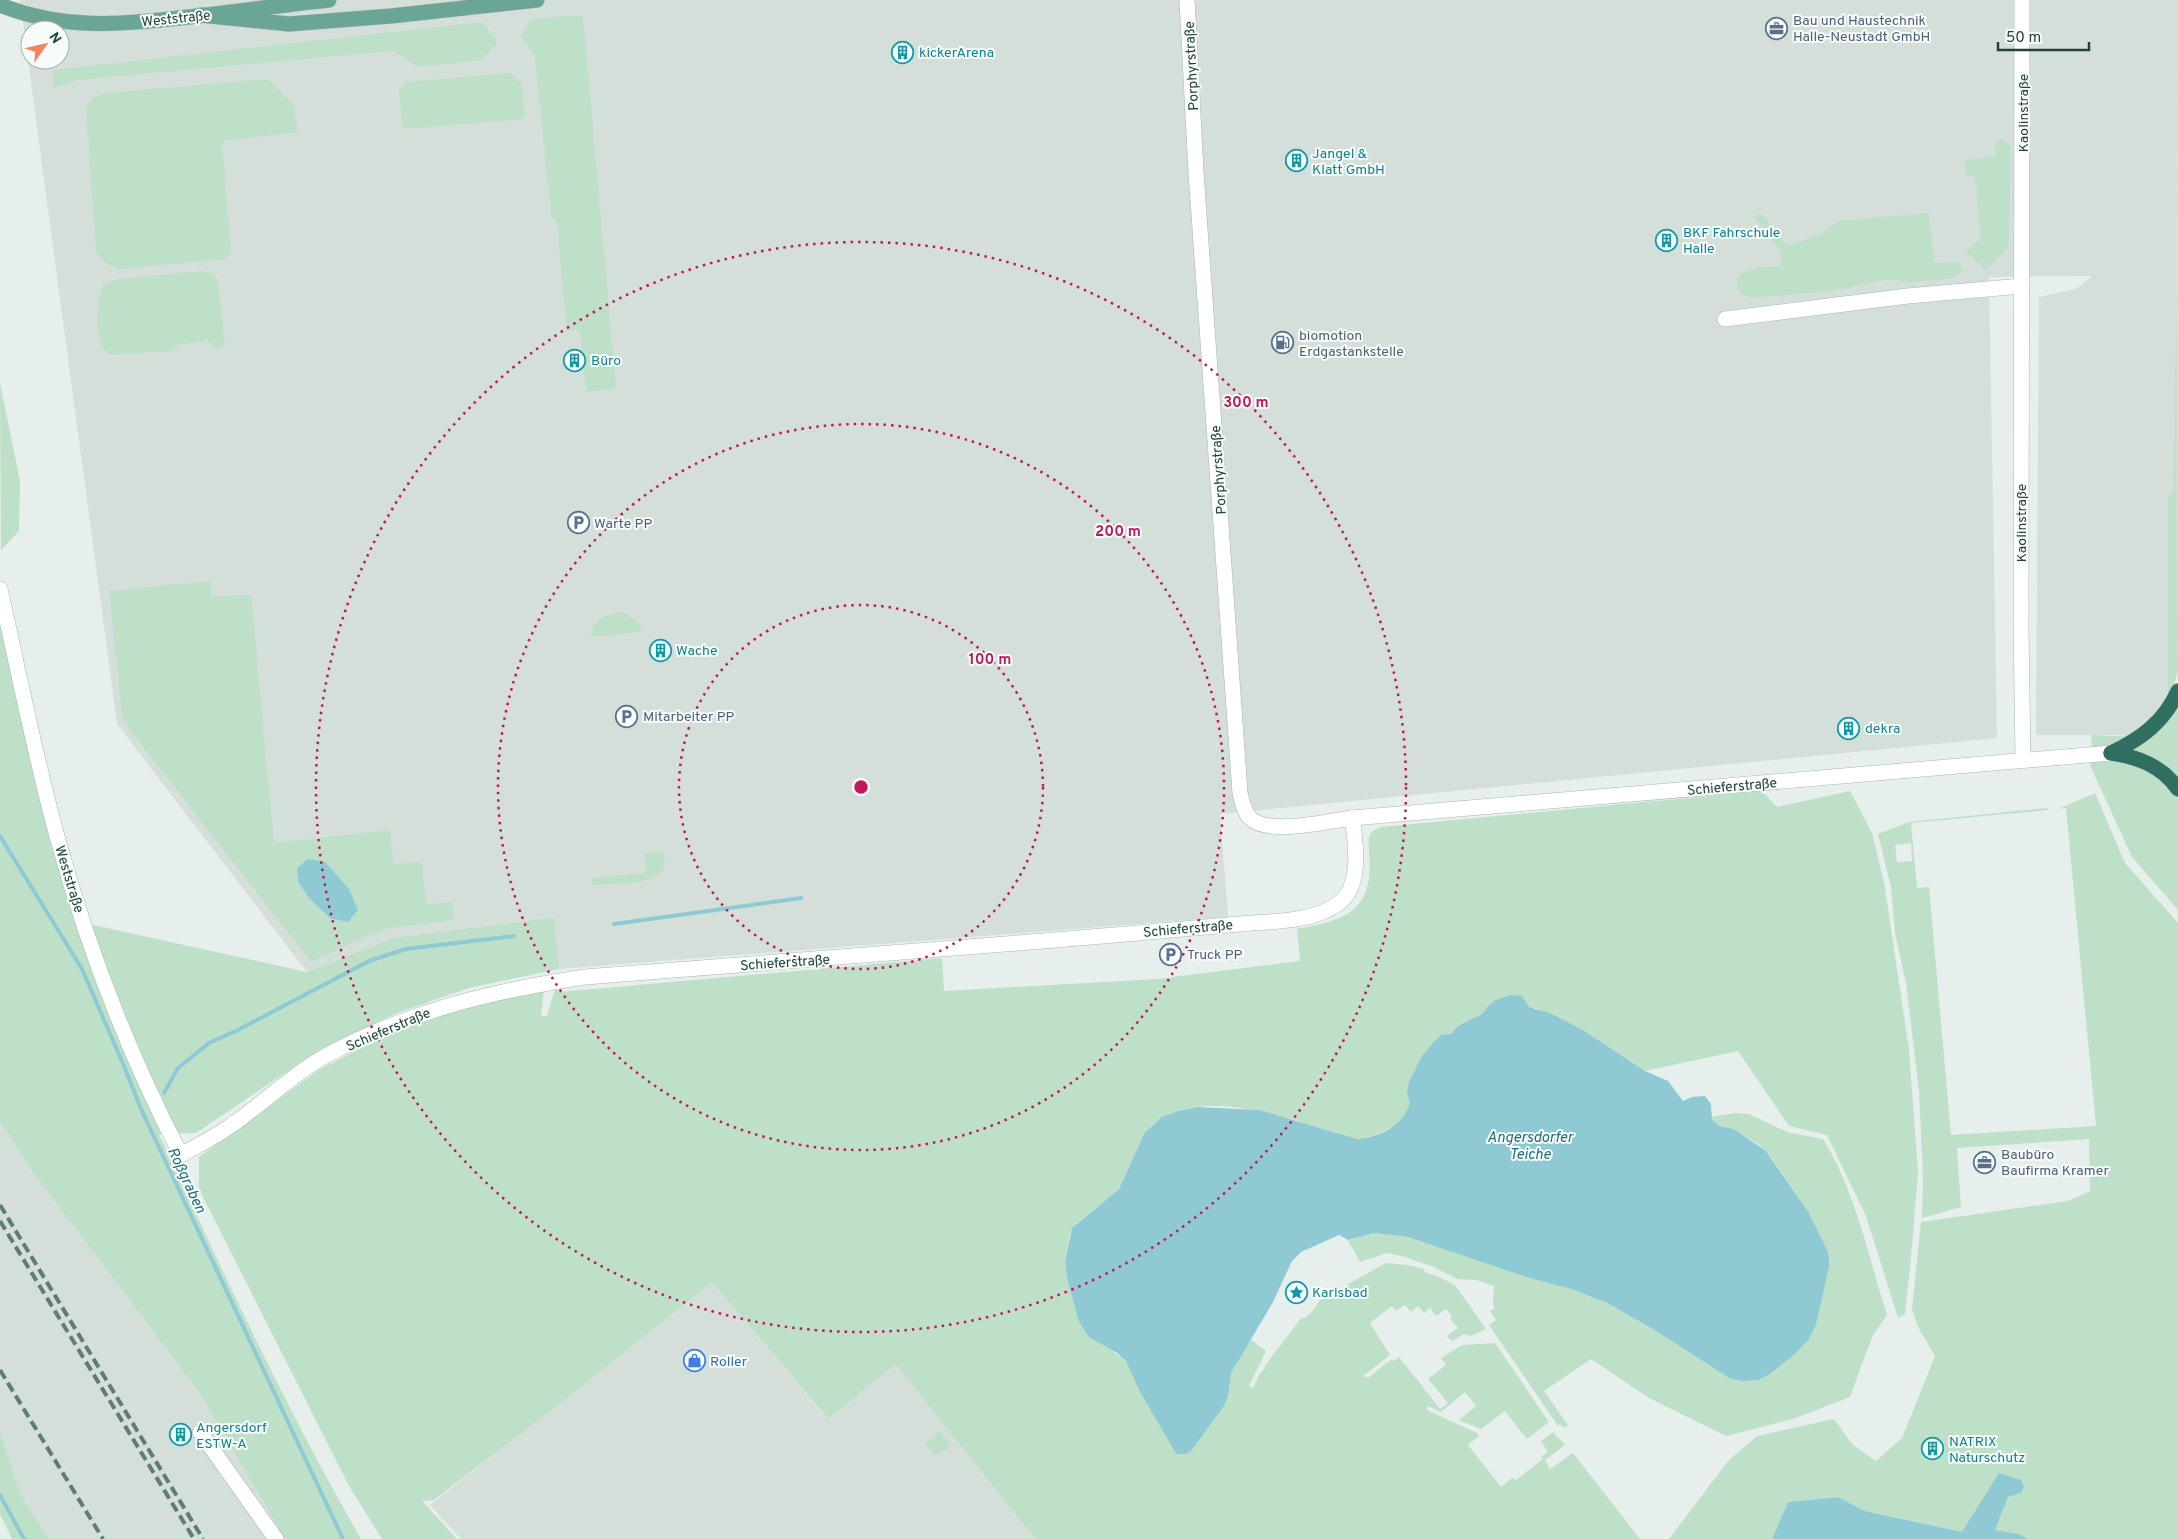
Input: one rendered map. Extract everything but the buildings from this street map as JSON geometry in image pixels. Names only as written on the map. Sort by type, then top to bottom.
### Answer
[{"type":"highway","points":[[2111,753],[2135,741],[2152,729],[2168,709],[2178,691]]},
{"type":"highway","points":[[2111,753],[2147,762],[2165,774],[2178,790]]},
{"type":"main road","name":"Weststraße","points":[[0,5],[23,14],[51,20],[95,24],[134,23],[330,0]]},
{"type":"main road","points":[[200,16],[289,24],[391,16],[537,0]]},
{"type":"street","name":"Porphyrstraße","points":[[1187,0],[1196,172],[1240,793],[1250,818]]},
{"type":"street","name":"Kaolinstraße","points":[[2022,0],[2022,760]]},
{"type":"street","points":[[1725,319],[1908,296],[2022,286]]},
{"type":"street","name":"Weststraße","points":[[0,590],[57,839],[84,927],[114,1012],[150,1096],[181,1155]]},
{"type":"street","name":"Schieferstraße","points":[[1250,818],[1260,825],[1274,827],[1352,818],[2111,753]]},
{"type":"street","name":"Schieferstraße","points":[[181,1155],[232,1125],[320,1059],[377,1031],[448,1004],[528,986],[585,977],[970,948],[1285,919],[1324,911],[1341,902],[1351,888],[1356,864],[1352,818]]},
{"type":"street","points":[[200,1432],[276,1539]]},
{"type":"shaded area","points":[[20,0],[2178,0],[2177,495],[2168,496],[2168,693],[2161,705],[2143,726],[2130,735],[2036,735],[2039,297],[2076,289],[2092,276],[1989,277],[1997,738],[1220,814],[1228,917],[559,969],[553,917],[392,938],[307,972],[117,724],[29,70],[70,70],[70,20],[23,20]]},
{"type":"shaded area","points":[[0,1121],[29,1167],[200,1394],[285,1539],[48,1539],[20,1493],[0,1431]]},
{"type":"shaded area","points":[[712,1282],[827,1419],[896,1363],[1035,1539],[461,1539],[430,1505]]},
{"type":"green space","points":[[583,15],[616,388],[586,392],[580,330],[567,331],[557,224],[551,215],[535,56],[521,36],[531,19]]},
{"type":"green space","points":[[482,22],[498,42],[482,60],[418,67],[392,51],[77,80],[53,88],[53,70],[70,70],[70,68]]},
{"type":"green space","points":[[511,73],[522,84],[525,119],[403,129],[399,90],[406,82]]},
{"type":"green space","points":[[269,79],[295,107],[297,132],[222,141],[231,252],[225,259],[121,269],[106,264],[96,252],[86,107],[92,98],[106,93]]},
{"type":"green space","points":[[2001,139],[2007,142],[2011,148],[2009,238],[2007,249],[1985,270],[1966,251],[1981,238],[1975,175],[1966,176],[1965,160],[1996,156],[1995,141]]},
{"type":"green space","points":[[1929,213],[1934,263],[1958,262],[1964,270],[1954,278],[1906,283],[1891,279],[1830,291],[1753,298],[1745,296],[1739,291],[1737,277],[1742,273],[1758,268],[1782,266],[1780,250],[1753,216],[1762,214],[1787,246],[1824,233],[1837,221]]},
{"type":"green space","points":[[202,271],[211,273],[218,279],[225,346],[214,348],[208,340],[178,345],[172,351],[110,355],[103,348],[98,332],[98,307],[103,285],[117,279]]},
{"type":"green space","points":[[2177,284],[2178,669],[2168,699],[2148,724],[2123,740],[2108,745],[2092,747],[2091,735],[2123,736],[2137,731],[2152,716],[2168,693],[2168,495],[2173,492]]},
{"type":"green space","points":[[0,383],[20,481],[19,531],[1,550]]},
{"type":"green space","points":[[210,581],[212,596],[251,595],[274,843],[390,830],[394,864],[422,861],[426,904],[452,902],[454,920],[384,929],[311,962],[123,721],[109,591]]},
{"type":"green space","points":[[624,612],[639,624],[642,632],[591,637],[594,625],[601,618]]},
{"type":"green space","points":[[0,617],[75,921],[307,972],[392,938],[554,917],[559,969],[469,988],[397,1013],[319,1050],[196,1133],[159,1134],[231,1288],[281,1389],[333,1490],[361,1539],[285,1539],[200,1394],[29,1167],[0,1121]]},
{"type":"green space","points":[[2178,702],[2178,781],[2126,751]]},
{"type":"green space","points":[[2114,760],[2149,768],[2178,798],[2178,910],[2132,857],[2090,765],[2093,761]]},
{"type":"green space","points":[[1762,791],[1777,807],[1850,791],[1872,833],[1884,882],[1909,1050],[1918,1172],[1905,1314],[1898,1318],[1866,1216],[1827,1135],[1789,1126],[1738,1051],[1645,1071],[1583,1030],[1536,1008],[1531,1008],[1525,1004],[1524,999],[1488,1006],[1482,1014],[1458,1026],[1449,1034],[1410,1099],[1406,1115],[1391,1127],[1365,1138],[1357,1139],[1248,1109],[1219,1106],[1191,1108],[1166,1116],[1145,1132],[1119,1189],[1076,1224],[1070,1233],[1065,1261],[1067,1277],[1075,1302],[1111,1350],[1126,1361],[1140,1392],[1176,1454],[1191,1451],[1224,1406],[1228,1396],[1231,1373],[1250,1339],[1266,1351],[1249,1386],[1253,1388],[1264,1367],[1302,1317],[1304,1318],[1311,1313],[1320,1300],[1386,1263],[1424,1269],[1425,1272],[1455,1285],[1486,1329],[1471,1336],[1464,1334],[1452,1341],[1447,1336],[1458,1328],[1446,1309],[1436,1316],[1430,1308],[1424,1313],[1418,1306],[1411,1312],[1405,1305],[1396,1311],[1392,1306],[1370,1323],[1390,1355],[1363,1376],[1368,1378],[1392,1359],[1394,1361],[1399,1357],[1440,1409],[1448,1403],[1428,1379],[1446,1365],[1441,1358],[1462,1345],[1495,1343],[1549,1422],[1527,1439],[1505,1411],[1481,1429],[1459,1420],[1476,1406],[1465,1392],[1441,1412],[1428,1406],[1427,1410],[1477,1433],[1479,1436],[1468,1445],[1501,1487],[1512,1478],[1516,1480],[1543,1459],[1541,1457],[1548,1452],[1541,1441],[1553,1432],[1565,1445],[1545,1460],[1550,1469],[1573,1453],[1640,1539],[1035,1539],[896,1364],[828,1419],[712,1282],[562,1402],[434,1500],[422,1501],[457,1539],[382,1539],[349,1486],[199,1189],[199,1157],[319,1070],[390,1033],[468,1007],[544,990],[541,1016],[547,1016],[555,989],[560,992],[942,958],[944,991],[1157,979],[1300,961],[1297,929],[1338,919],[1358,905],[1362,899],[1369,880],[1369,837],[1372,832],[1381,827]]},
{"type":"green space","points":[[2095,793],[2125,863],[2178,923],[2178,1539],[2028,1539],[2019,1534],[1995,1530],[2008,1497],[2021,1493],[2021,1480],[1962,1532],[1865,1511],[1838,1497],[1788,1502],[1772,1539],[1669,1539],[1729,1460],[1757,1436],[1834,1419],[1853,1445],[1876,1461],[1902,1438],[1935,1356],[1918,1327],[1912,1309],[1921,1222],[2068,1201],[2090,1191],[2089,1139],[1957,1148],[1961,1207],[1922,1218],[1923,1177],[1919,1091],[1906,983],[1895,933],[1891,887],[1878,834],[1909,822],[2047,808],[2048,810],[1911,823],[1917,888],[1929,887],[1951,1135],[2096,1126],[2066,808],[2058,809]],"holes":[[[1911,843],[1912,861],[1897,862],[1895,845]]]},
{"type":"green space","points":[[664,851],[665,863],[663,870],[650,879],[641,882],[592,885],[591,878],[646,873],[644,854]]},
{"type":"green space","points":[[1735,1113],[1749,1114],[1787,1132],[1823,1139],[1853,1202],[1887,1315],[1872,1337],[1850,1397],[1793,1419],[1726,1436],[1649,1398],[1591,1359],[1544,1391],[1568,1425],[1564,1428],[1560,1424],[1558,1426],[1489,1325],[1496,1320],[1490,1311],[1495,1308],[1493,1304],[1494,1286],[1476,1280],[1457,1279],[1434,1267],[1387,1253],[1360,1262],[1348,1240],[1374,1233],[1408,1237],[1529,1278],[1571,1289],[1607,1303],[1653,1329],[1729,1378],[1795,1354],[1809,1339],[1816,1325],[1829,1266],[1827,1250],[1809,1213],[1769,1154],[1758,1144],[1734,1129],[1719,1126],[1711,1117]]},
{"type":"green space","points":[[0,1431],[20,1493],[48,1539],[12,1539],[0,1514]]},
{"type":"green space","points":[[940,1431],[950,1444],[948,1449],[935,1456],[925,1443]]},
{"type":"water","points":[[308,859],[325,862],[349,889],[358,910],[348,922],[330,918],[310,899],[298,882],[297,868]]},
{"type":"water","name":"Angersdorfer Teiche","points":[[1510,995],[1522,996],[1529,1007],[1552,1014],[1583,1030],[1645,1071],[1668,1081],[1683,1101],[1692,1097],[1705,1096],[1711,1104],[1712,1119],[1719,1126],[1734,1129],[1766,1151],[1809,1213],[1829,1257],[1829,1267],[1816,1325],[1809,1339],[1795,1354],[1770,1374],[1758,1380],[1742,1381],[1729,1378],[1653,1329],[1607,1303],[1571,1289],[1529,1278],[1408,1237],[1374,1233],[1348,1240],[1339,1235],[1301,1252],[1292,1261],[1273,1302],[1231,1373],[1228,1396],[1224,1406],[1191,1451],[1186,1454],[1176,1454],[1140,1392],[1126,1361],[1117,1353],[1089,1337],[1079,1322],[1067,1277],[1065,1261],[1072,1228],[1119,1189],[1145,1132],[1162,1117],[1178,1111],[1197,1107],[1259,1110],[1357,1139],[1374,1136],[1390,1129],[1407,1111],[1410,1103],[1407,1093],[1409,1082],[1422,1056],[1433,1043],[1441,1035],[1450,1034],[1458,1026],[1482,1014],[1496,1000]]},
{"type":"water","points":[[1999,1473],[2021,1480],[2024,1486],[2021,1493],[2008,1497],[1995,1530],[2019,1534],[2028,1539],[1772,1539],[1788,1502],[1838,1497],[1865,1511],[1962,1532]]},
{"type":"waterway","name":"Roßgraben","points":[[0,836],[82,969],[141,1109],[343,1539]]},
{"type":"waterway","points":[[614,924],[801,898]]},
{"type":"waterway","points":[[164,1093],[178,1068],[209,1043],[238,1030],[369,961],[406,949],[514,936]]},
{"type":"waterway","name":"Roßgraben","points":[[0,1495],[24,1539]]},
{"type":"railway","points":[[0,1205],[203,1539]]},
{"type":"railway","points":[[0,1221],[194,1539]]},
{"type":"railway","points":[[0,1370],[103,1539]]},
{"type":"place","name":"Bau und Haustechnik Halle-Neustadt GmbH","points":[[1777,28]]},
{"type":"place","name":"kickerArena","points":[[903,52]]},
{"type":"place","name":"Jangel & Klatt GmbH","points":[[1296,161]]},
{"type":"place","name":"BKF Fahrschule Halle","points":[[1667,240]]},
{"type":"place","name":"biomotion Erdgastankstelle","points":[[1283,343]]},
{"type":"place","name":"Büro","points":[[575,360]]},
{"type":"place","name":"Warte PP","points":[[578,523]]},
{"type":"place","name":"Wache","points":[[660,650]]},
{"type":"place","name":"Mitarbeiter PP","points":[[627,716]]},
{"type":"place","name":"dekra","points":[[1849,728]]},
{"type":"place","name":"Truck PP","points":[[1171,954]]},
{"type":"place","name":"Baubüro Baufirma Kramer","points":[[1985,1162]]},
{"type":"place","name":"Karlsbad","points":[[1296,1292]]},
{"type":"place","name":"Roller","points":[[694,1361]]},
{"type":"place","name":"Angersdorf ESTW-A","points":[[180,1435]]},
{"type":"place","name":"NATRIX Naturschutz","points":[[1933,1449]]}]
